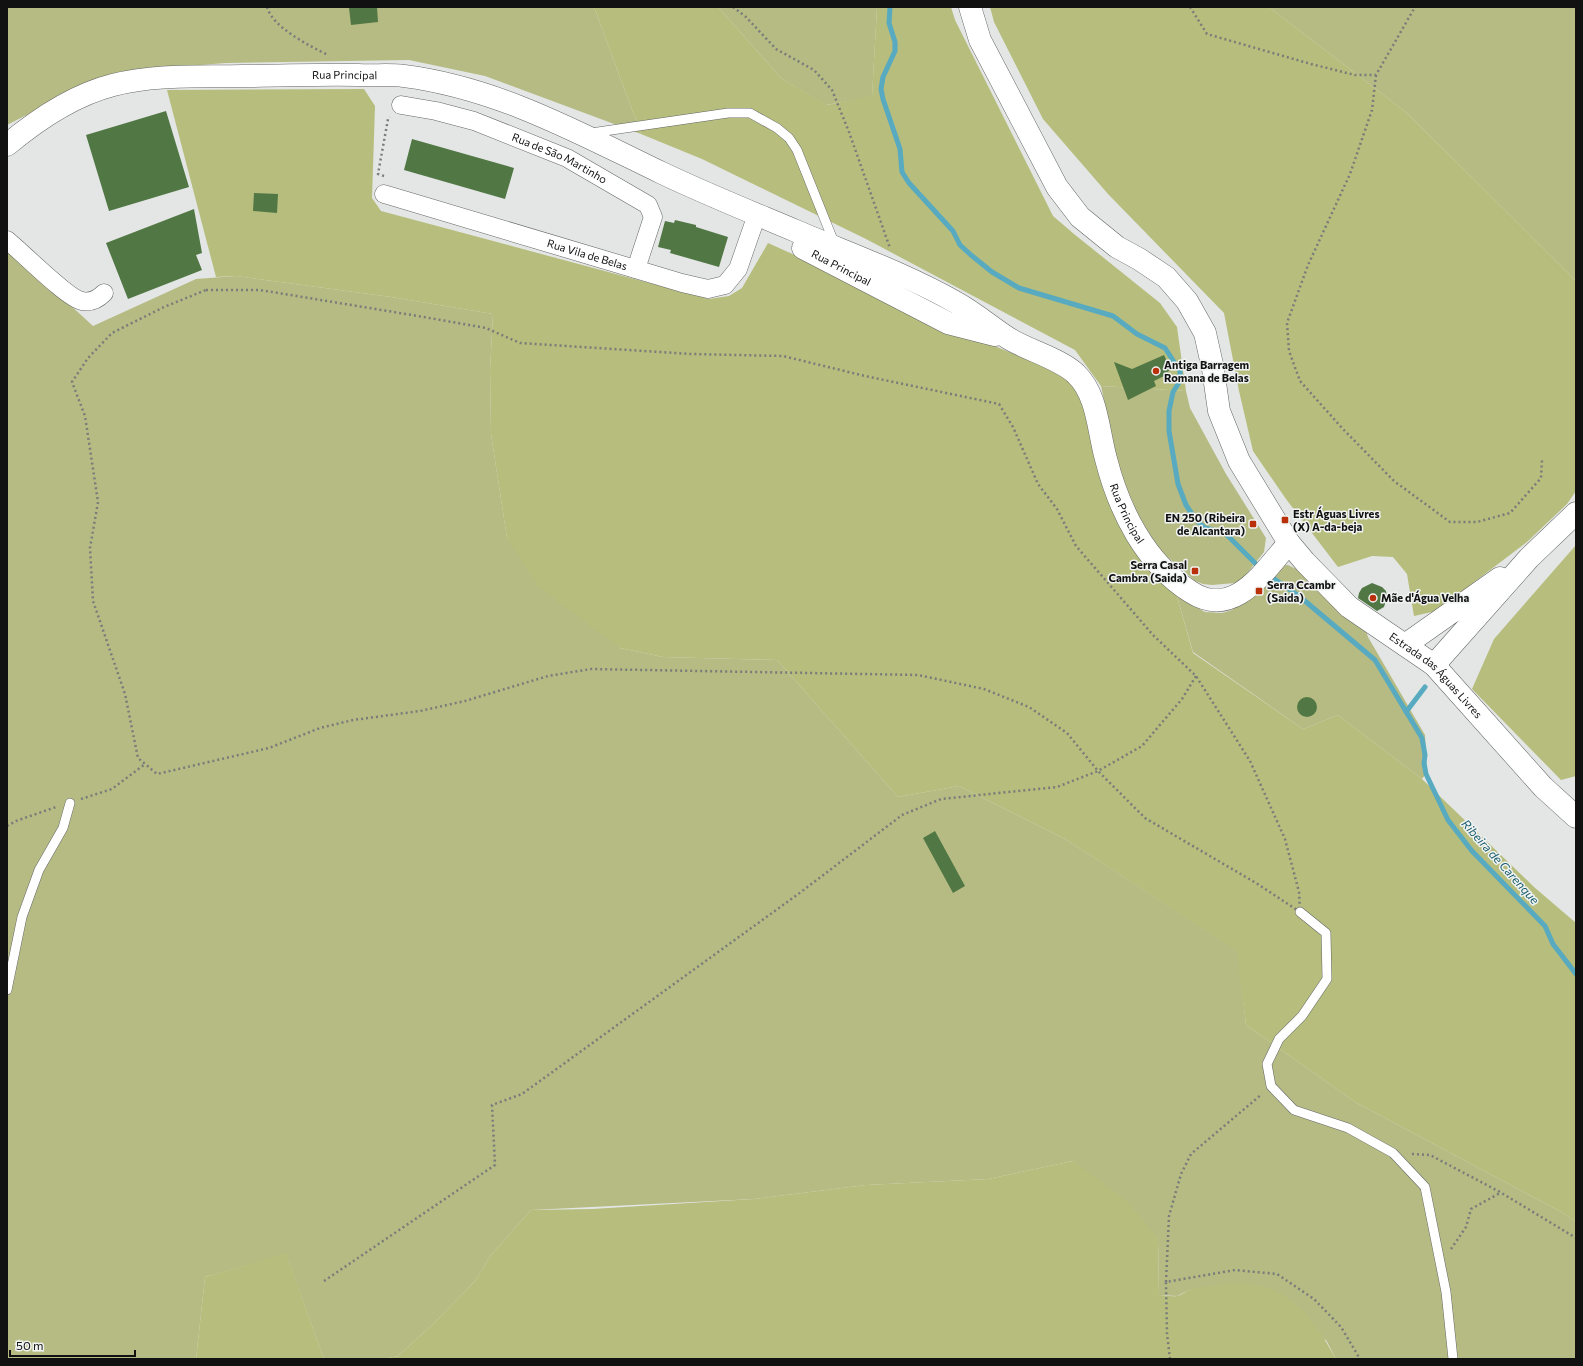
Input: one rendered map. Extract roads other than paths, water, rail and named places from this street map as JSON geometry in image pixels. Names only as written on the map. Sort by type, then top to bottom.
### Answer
[{"type":"main road","name":"Estrada das Águas Livres","points":[[970,7],[980,40],[1057,187],[1080,217],[1117,247],[1139,258],[1166,277],[1188,301],[1205,333],[1213,369],[1219,411],[1239,461],[1289,543],[1305,562],[1349,607],[1434,665],[1543,787],[1576,817]]},
{"type":"main road","name":"Rua Principal","points":[[7,145],[44,116],[89,93],[113,85],[142,79],[175,77],[340,75],[403,76],[472,90],[534,112],[679,180],[899,275],[958,304],[1010,339],[1072,370],[1084,382],[1090,393],[1106,461],[1116,493],[1127,518],[1147,550],[1169,574],[1189,591],[1202,598],[1215,600],[1228,599],[1241,594],[1289,543]]},
{"type":"main road","name":"Rua Principal","points":[[679,180],[754,223],[948,323],[1010,339]]},
{"type":"main road","points":[[1434,665],[1529,558],[1576,513]]},
{"type":"main road","points":[[1405,645],[1529,558]]},
{"type":"street","name":"Rua de São Martinho","points":[[401,105],[436,111],[474,121],[567,158],[648,205],[653,217],[636,269]]},
{"type":"street","name":"Rua Vila de Belas","points":[[384,194],[708,289],[725,285],[738,269],[754,223]]},
{"type":"street","points":[[7,240],[75,299],[89,301],[98,298],[104,293]]},
{"type":"lane","points":[[581,134],[728,113],[750,113],[783,133],[789,138],[797,150],[836,248]]},
{"type":"lane","points":[[7,990],[22,917],[39,870],[63,828],[70,803]]},
{"type":"lane","points":[[1300,912],[1326,933],[1327,978],[1302,1016],[1279,1039],[1267,1064],[1271,1086],[1294,1110],[1348,1128],[1393,1153],[1425,1187],[1446,1292],[1453,1359]]},
{"type":"waterway","name":"Ribeira de Carenque","points":[[890,7],[889,23],[895,42],[895,51],[883,77],[881,89],[900,149],[902,172],[909,183],[953,231],[960,245],[992,272],[1019,288],[1113,316],[1137,334],[1165,348],[1180,371],[1180,381],[1173,392],[1169,411],[1169,431],[1178,484],[1186,505],[1196,520],[1205,528],[1225,533],[1257,565]]},
{"type":"waterway","name":"Ribeira de Carenque","points":[[1273,578],[1299,596],[1375,660],[1422,738],[1426,774],[1448,820],[1472,851],[1545,926],[1553,944],[1576,974]]},
{"type":"waterway","points":[[1406,712],[1425,687]]},
{"type":"place","name":"Antiga Barragem Romana de Belas","points":[[1156,371]]},
{"type":"place","name":"Estr Águas Livres (X) A-da-beja","points":[[1285,520]]},
{"type":"place","name":"EN 250 (Ribeira de Alcantara)","points":[[1253,524]]},
{"type":"place","name":"Serra Casal Cambra (Saida)","points":[[1195,571]]},
{"type":"place","name":"Serra Ccambr (Saida)","points":[[1259,591]]},
{"type":"place","name":"Mãe d'Água Velha","points":[[1373,598]]}]
